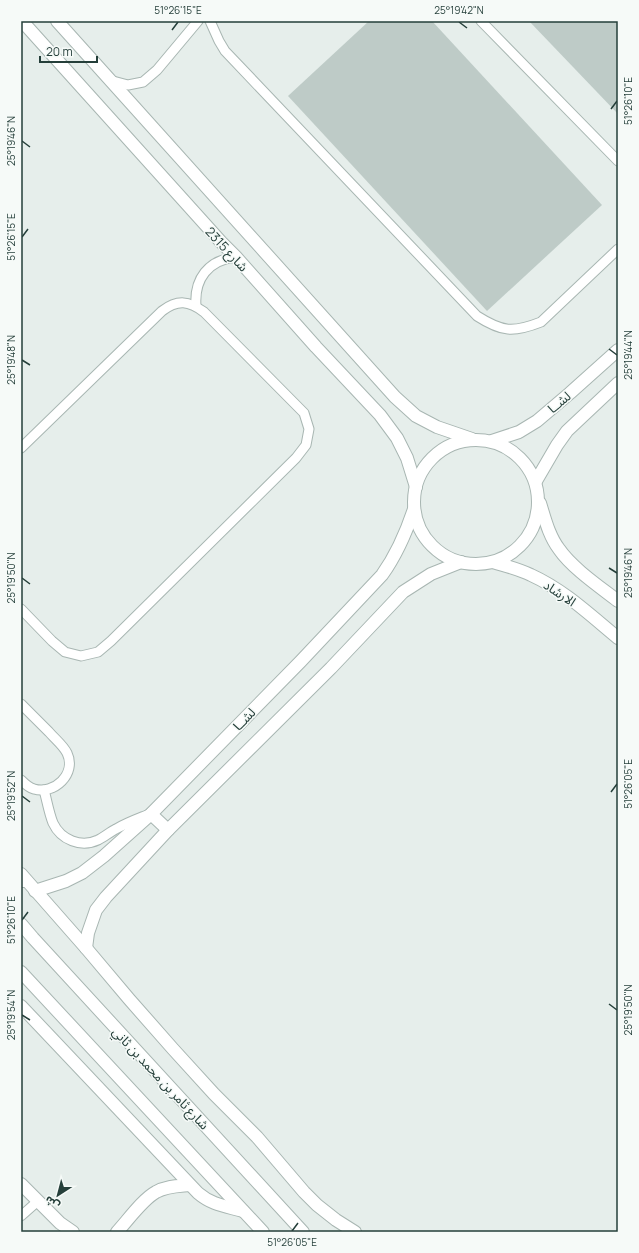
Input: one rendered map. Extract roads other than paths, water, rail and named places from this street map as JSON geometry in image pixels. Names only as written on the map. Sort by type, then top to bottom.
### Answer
[{"type":"street","name":"شارع 2315","points":[[22,21],[316,347],[380,415],[397,438],[407,458],[416,487]]},
{"type":"street","name":"شارع 2315","points":[[57,21],[113,81],[395,397],[416,416],[437,427],[472,439]]},
{"type":"street","name":"لشــا","points":[[492,441],[519,432],[537,421],[618,350]]},
{"type":"street","name":"لشــا","points":[[536,481],[557,445],[567,432],[618,383]]},
{"type":"street","points":[[539,500],[537,518],[530,535],[517,549],[510,555],[493,562],[477,564],[460,562],[441,553],[426,538],[416,519],[414,509],[416,487],[424,466],[436,454],[450,445],[472,439],[492,441],[511,449],[519,456],[536,481],[539,500],[550,532],[559,549],[570,562],[618,601]]},
{"type":"street","name":"لشــا","points":[[35,891],[66,881],[82,873],[152,814],[301,661],[382,575],[401,545],[414,509]]},
{"type":"street","name":"لشــا","points":[[86,948],[88,933],[96,910],[106,897],[168,830],[331,668],[403,592],[431,574],[460,562]]},
{"type":"street","name":"الارشاد","points":[[493,562],[530,574],[550,585],[570,598],[618,638]]},
{"type":"street","points":[[152,814],[168,830]]},
{"type":"street","points":[[23,879],[86,948],[173,1049],[214,1094],[257,1137],[304,1192],[317,1205],[336,1220],[355,1232]]},
{"type":"street","name":"شارع ثامر بن محمد بن ثاني","points":[[21,924],[303,1232]]},
{"type":"street","points":[[21,972],[262,1232]]},
{"type":"street","points":[[21,1006],[189,1185],[207,1200],[243,1211]]},
{"type":"street","points":[[21,1184],[62,1228],[73,1232]]},
{"type":"street","points":[[117,1232],[149,1196],[157,1191],[174,1186],[189,1185]]},
{"type":"lane","points":[[113,81],[128,85],[143,82],[151,76],[198,21]]},
{"type":"lane","points":[[210,21],[218,41],[225,51],[476,316],[491,325],[508,329],[525,328],[541,322],[618,249]]},
{"type":"lane","points":[[481,21],[618,161]]},
{"type":"lane","points":[[196,306],[197,288],[205,272],[219,261],[236,257]]},
{"type":"lane","points":[[21,448],[162,310],[170,305],[178,303],[188,303],[196,306],[204,312],[304,413],[309,429],[306,445],[290,464],[111,641],[98,652],[81,656],[65,652],[52,641],[21,609]]},
{"type":"lane","points":[[21,704],[61,744],[68,755],[69,767],[65,778],[56,787],[44,790],[32,789],[21,780]]},
{"type":"lane","points":[[44,790],[52,822],[56,828],[66,838],[80,843],[97,840],[122,826],[152,814]]},
{"type":"lane","points":[[21,1216],[38,1201]]}]
